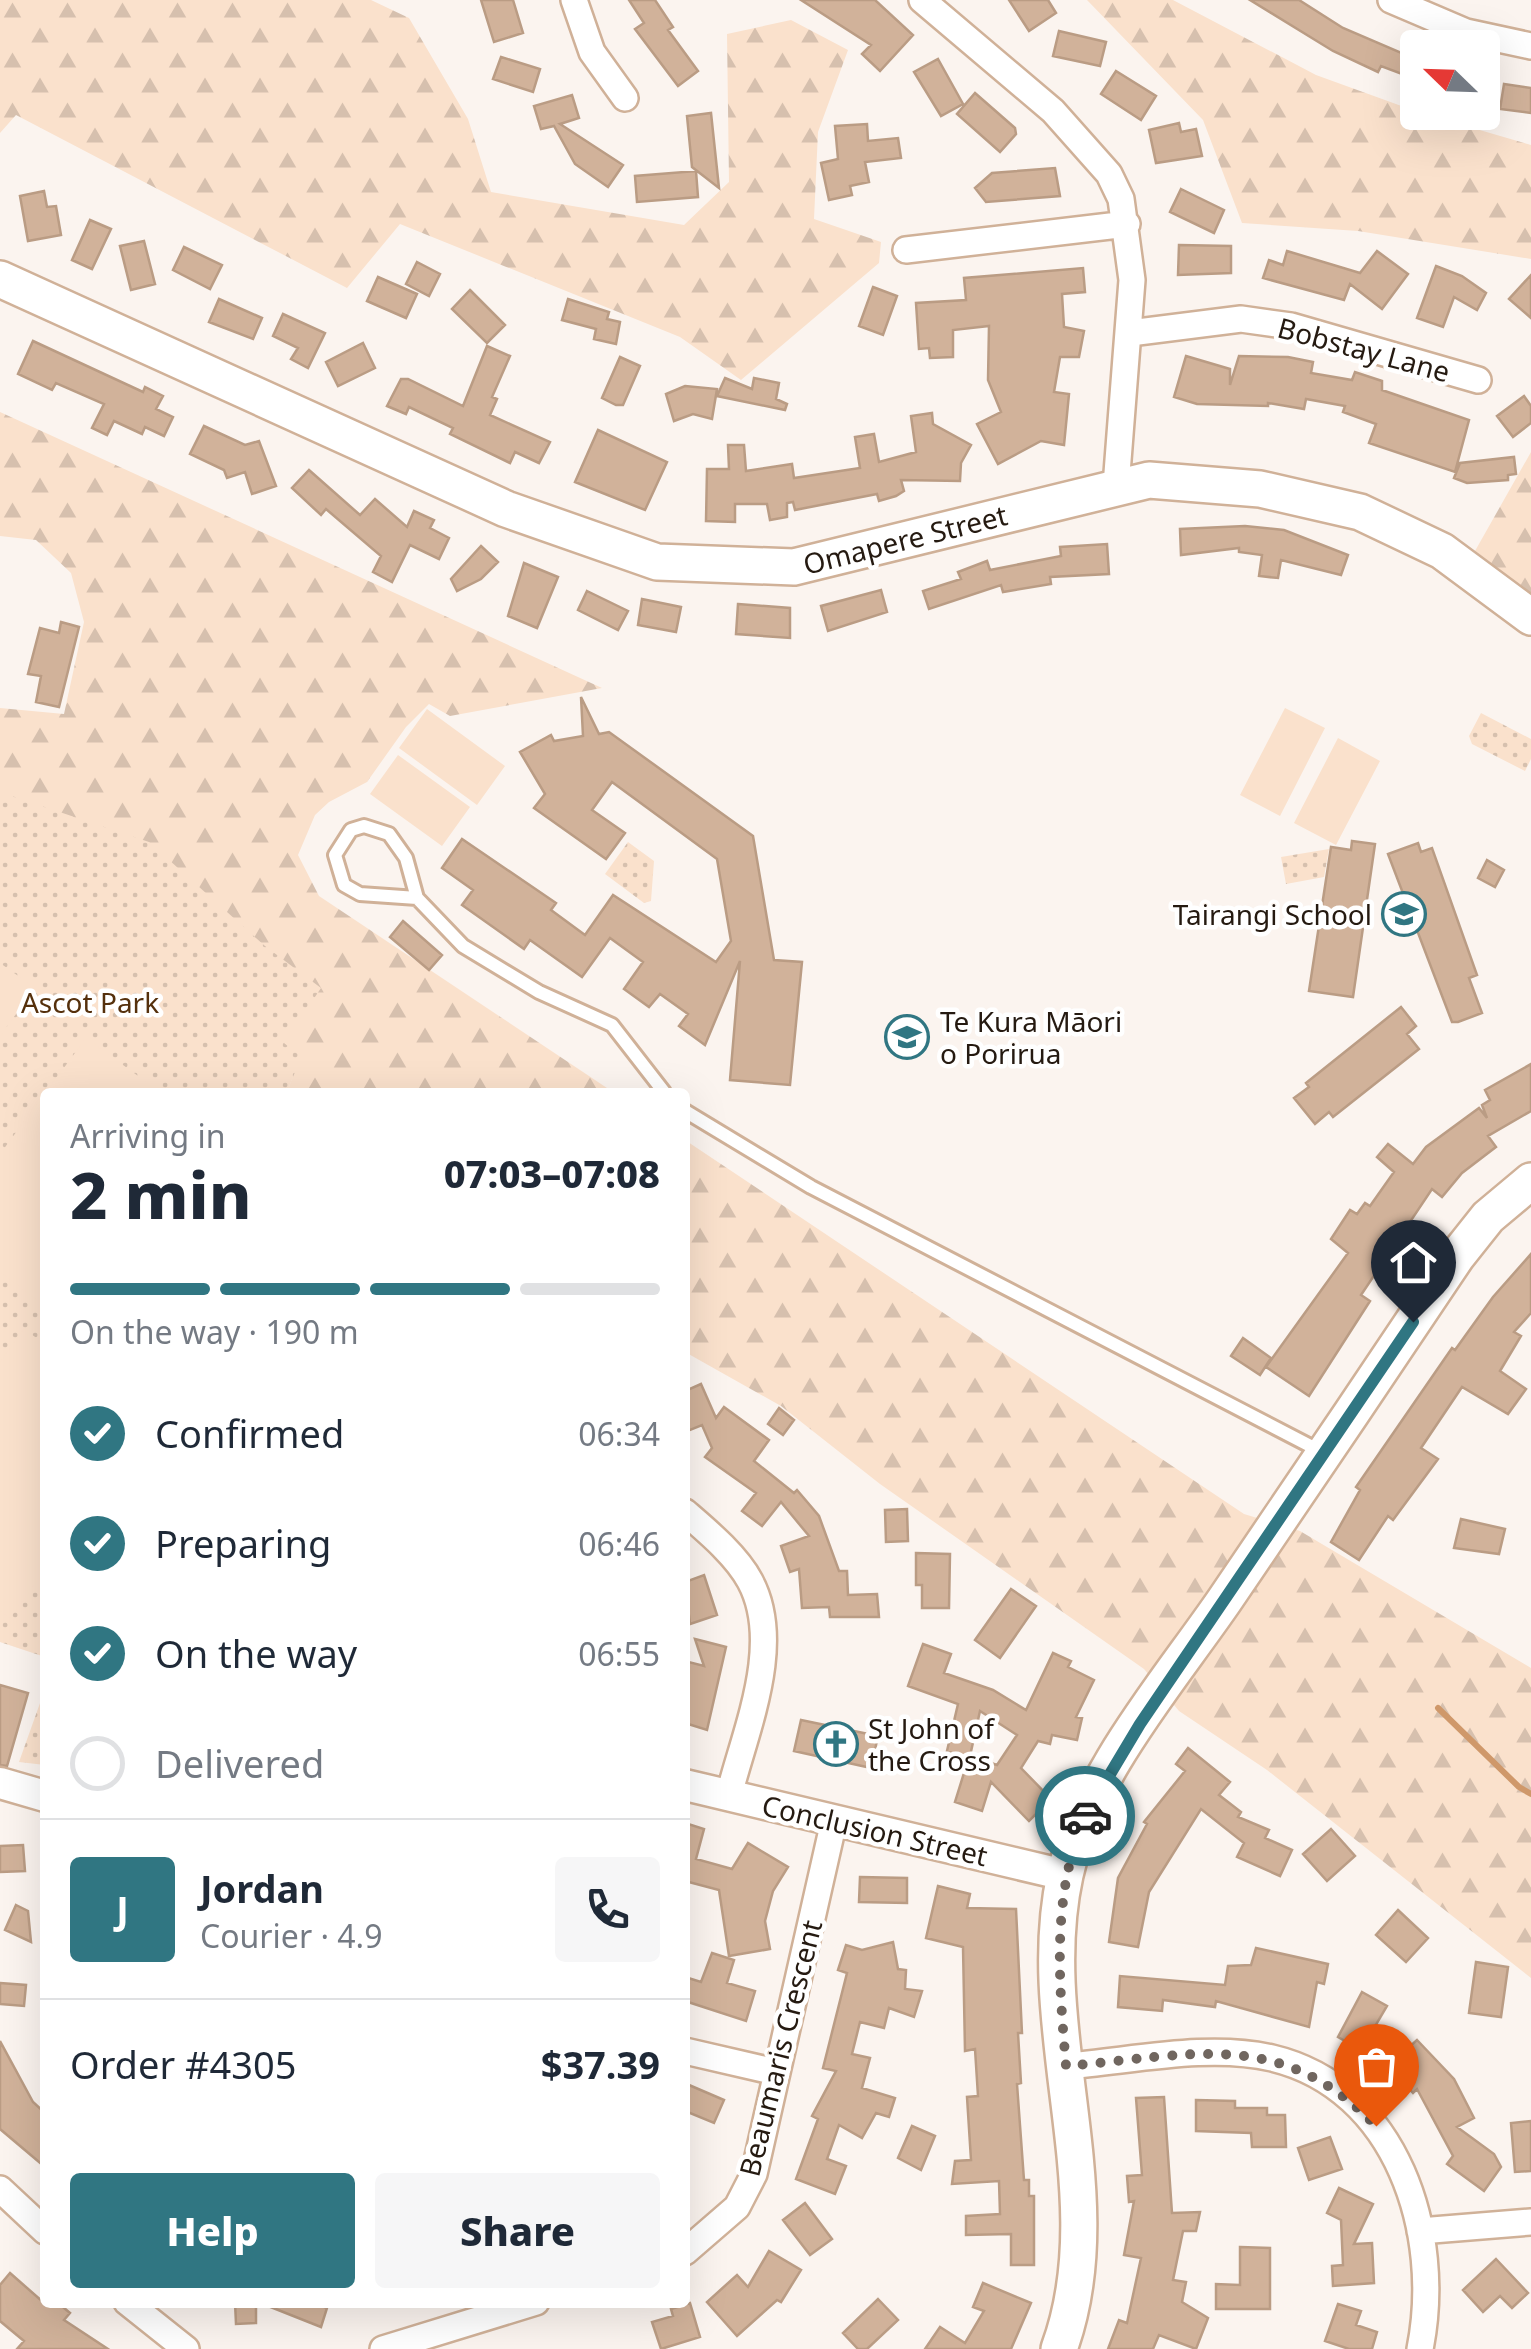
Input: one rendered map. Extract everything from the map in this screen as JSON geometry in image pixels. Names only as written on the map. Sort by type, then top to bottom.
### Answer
[{"type":"main road","name":"Omapere Street","points":[[0,279],[506,509],[656,562],[794,567],[1149,480],[1260,489],[1360,512],[1442,551],[1531,617]]},
{"type":"main road","points":[[1059,2349],[1068,2324],[1078,2244],[1058,1961],[1066,1875],[1083,1819],[1108,1773],[1457,1256],[1488,1217],[1531,1181]]},
{"type":"street","points":[[574,0],[592,52],[625,98]]},
{"type":"street","points":[[922,0],[1053,111],[1109,174],[1126,224],[1132,280],[1116,486]]},
{"type":"street","points":[[1390,0],[1466,32],[1531,46]]},
{"type":"street","points":[[906,250],[1126,224]]},
{"type":"street","name":"Bobstay Lane","points":[[1130,333],[1241,319],[1291,326],[1478,380]]},
{"type":"street","points":[[690,1517],[750,1580],[763,1626],[760,1674],[729,1795]]},
{"type":"street","points":[[0,1783],[40,1795]]},
{"type":"street","name":"Conclusion Street","points":[[690,1786],[1066,1875]]},
{"type":"street","name":"Beaumaris Crescent","points":[[690,2248],[737,2207],[754,2174],[834,1820]]},
{"type":"street","points":[[690,2051],[776,2072]]},
{"type":"street","points":[[1066,2066],[1228,2054],[1273,2058],[1302,2068],[1350,2099],[1398,2156],[1420,2231],[1425,2309],[1420,2349]]},
{"type":"street","points":[[0,2189],[40,2225]]},
{"type":"street","points":[[1420,2231],[1531,2222]]},
{"type":"street","points":[[135,2308],[186,2349]]},
{"type":"street","points":[[382,2349],[516,2308]]},
{"type":"lane","points":[[417,898],[360,894],[344,886],[335,855],[350,830],[378,827],[399,844],[417,898],[464,946],[539,992],[612,1025],[661,1088]]},
{"type":"lane","points":[[690,1114],[827,1196],[1325,1453]]},
{"type":"green space","points":[[0,0],[371,0],[409,18],[468,119],[491,192],[684,225],[729,182],[727,34],[791,20],[848,50],[818,132],[814,219],[881,242],[879,263],[741,380],[680,337],[400,224],[347,288],[16,115],[0,133]]},
{"type":"green space","points":[[1087,0],[1173,0],[1316,75],[1400,105],[1400,130],[1480,130],[1531,145],[1531,259],[1358,231],[1242,223],[1203,120]]},
{"type":"green space","points":[[0,412],[602,688],[450,716],[429,704],[406,727],[367,782],[329,802],[315,815],[298,855],[319,896],[607,1088],[288,1088],[300,1057],[0,825],[0,708],[64,714],[84,622],[71,573],[36,540],[0,536]]},
{"type":"green space","points":[[1531,452],[1531,595],[1475,551]]},
{"type":"green space","points":[[1285,708],[1325,728],[1280,816],[1240,795]]},
{"type":"green space","points":[[427,709],[505,766],[477,805],[399,748]]},
{"type":"green space","points":[[1481,713],[1531,739],[1531,759],[1525,771],[1472,744],[1469,736]]},
{"type":"green space","points":[[1338,738],[1380,761],[1336,845],[1294,823]]},
{"type":"green space","points":[[398,755],[470,807],[442,846],[370,794]]},
{"type":"green space","name":"Ascot Park","points":[[0,792],[149,842],[265,946],[321,988],[284,1043],[301,1057],[289,1088],[40,1088],[40,1655],[0,1642]]},
{"type":"green space","points":[[628,842],[654,861],[651,901],[644,903],[605,874]]},
{"type":"green space","points":[[1329,849],[1324,877],[1286,884],[1281,857]]},
{"type":"green space","points":[[0,963],[35,988],[0,1036]]},
{"type":"green space","points":[[86,1038],[155,1088],[49,1088]]},
{"type":"green space","points":[[40,1100],[40,1302],[0,1272],[0,1154]]},
{"type":"green space","points":[[690,1143],[1244,1514],[1300,1531],[1531,1668],[1531,1978],[1267,1770],[1179,1711],[1144,1669],[880,1484],[781,1406],[690,1355]]},
{"type":"green space","points":[[24,1329],[40,1340],[40,1577],[10,1618],[0,1611],[0,1362]]},
{"type":"green space","points":[[40,1703],[40,1764],[19,1762]]},
{"type":"building","points":[[481,0],[513,0],[523,33],[494,42]]},
{"type":"building","points":[[629,0],[655,0],[673,27],[668,30],[698,71],[678,86],[635,29],[644,23]]},
{"type":"building","points":[[801,0],[875,0],[913,35],[880,71],[862,54],[871,45]]},
{"type":"building","points":[[1009,0],[1048,0],[1056,13],[1029,31]]},
{"type":"building","points":[[1250,0],[1299,0],[1343,28],[1400,52],[1400,73],[1381,66],[1378,72],[1333,51]]},
{"type":"building","points":[[1059,31],[1106,42],[1100,66],[1053,56]]},
{"type":"building","points":[[501,57],[540,69],[533,92],[493,79]]},
{"type":"building","points":[[938,59],[963,104],[941,116],[914,72]]},
{"type":"building","points":[[1116,71],[1156,96],[1141,120],[1101,94]]},
{"type":"building","points":[[1504,84],[1531,88],[1531,113],[1500,109]]},
{"type":"building","points":[[975,93],[1015,128],[1016,134],[1000,152],[957,114]]},
{"type":"building","points":[[572,95],[579,118],[560,124],[623,165],[608,187],[575,164],[554,126],[541,129],[534,106]]},
{"type":"building","points":[[711,113],[719,188],[692,167],[687,116]]},
{"type":"building","points":[[1179,123],[1181,132],[1196,129],[1202,156],[1156,163],[1149,130]]},
{"type":"building","points":[[867,124],[868,141],[898,138],[901,158],[865,162],[869,182],[850,186],[852,195],[829,200],[821,163],[838,159],[835,126]]},
{"type":"building","points":[[1055,168],[1060,196],[986,202],[975,188],[992,173]]},
{"type":"building","points":[[696,171],[698,197],[637,202],[635,176]]},
{"type":"building","points":[[1181,189],[1224,210],[1214,233],[1170,212]]},
{"type":"building","points":[[44,191],[47,207],[56,206],[61,235],[28,241],[20,196]]},
{"type":"building","points":[[90,220],[111,229],[92,269],[72,260]]},
{"type":"building","points":[[144,241],[155,284],[131,290],[120,246]]},
{"type":"building","points":[[1179,245],[1231,246],[1231,273],[1178,275]]},
{"type":"building","points":[[184,247],[222,265],[210,289],[173,270]]},
{"type":"building","points":[[1287,251],[1360,273],[1377,251],[1408,274],[1382,309],[1350,284],[1344,300],[1263,278],[1269,260],[1283,265]]},
{"type":"building","points":[[417,262],[440,274],[429,296],[406,284]]},
{"type":"building","points":[[1436,266],[1462,276],[1486,293],[1477,310],[1454,297],[1443,327],[1417,318]]},
{"type":"building","points":[[1083,268],[1085,292],[1062,294],[1064,327],[1084,331],[1079,357],[1060,357],[1054,392],[1069,394],[1064,445],[1041,441],[998,464],[977,424],[1001,412],[988,380],[989,326],[953,330],[953,357],[930,358],[929,348],[919,349],[916,303],[966,300],[964,278]]},
{"type":"building","points":[[1531,275],[1531,318],[1509,299]]},
{"type":"building","points":[[378,277],[417,294],[406,318],[367,301]]},
{"type":"building","points":[[873,287],[897,296],[883,335],[859,326]]},
{"type":"building","points":[[470,290],[505,325],[487,343],[452,309]]},
{"type":"building","points":[[219,299],[262,318],[253,339],[209,322]]},
{"type":"building","points":[[568,299],[609,312],[607,319],[620,322],[616,344],[594,339],[596,329],[562,320]]},
{"type":"building","points":[[283,314],[325,333],[308,368],[291,359],[298,348],[273,336]]},
{"type":"building","points":[[33,341],[143,392],[145,387],[163,396],[156,409],[173,417],[164,436],[145,427],[142,434],[114,421],[107,435],[92,428],[104,404],[56,383],[52,390],[18,374]]},
{"type":"building","points":[[363,343],[375,368],[338,386],[326,362]]},
{"type":"building","points":[[487,346],[510,356],[492,397],[497,399],[490,415],[550,442],[539,463],[515,452],[510,463],[450,434],[453,428],[409,407],[406,414],[387,406],[401,379],[408,379],[463,406]]},
{"type":"building","points":[[1186,356],[1230,369],[1230,385],[1239,356],[1288,357],[1313,362],[1311,373],[1352,380],[1355,372],[1382,381],[1382,390],[1469,420],[1455,472],[1369,443],[1376,424],[1343,412],[1345,406],[1306,399],[1304,409],[1268,403],[1197,404],[1174,397]]},
{"type":"building","points":[[620,357],[640,366],[623,405],[616,405],[602,398]]},
{"type":"building","points":[[725,378],[752,389],[754,378],[779,383],[776,399],[787,404],[785,410],[717,396]]},
{"type":"building","points":[[685,386],[717,389],[712,419],[693,414],[674,421],[666,394]]},
{"type":"building","points":[[1524,396],[1531,406],[1531,423],[1513,437],[1497,416]]},
{"type":"building","points":[[932,413],[933,424],[971,445],[961,463],[960,481],[901,480],[904,491],[879,501],[877,494],[795,510],[793,502],[787,503],[787,517],[770,520],[767,504],[735,504],[735,522],[706,521],[707,469],[729,469],[728,445],[744,445],[746,471],[792,464],[794,478],[860,468],[855,437],[874,434],[879,462],[916,452],[911,416]]},
{"type":"building","points":[[204,426],[245,445],[259,441],[276,486],[252,494],[245,472],[227,478],[224,470],[190,454]]},
{"type":"building","points":[[598,430],[667,462],[645,510],[575,482]]},
{"type":"building","points":[[1514,457],[1516,474],[1508,475],[1508,480],[1467,483],[1454,478],[1460,463]]},
{"type":"building","points":[[309,470],[360,515],[375,499],[407,527],[414,511],[434,520],[430,528],[449,538],[439,559],[410,545],[392,582],[373,572],[381,556],[326,509],[321,515],[292,488]]},
{"type":"building","points":[[1245,526],[1284,530],[1348,555],[1341,575],[1281,560],[1278,578],[1259,576],[1262,555],[1239,552],[1239,548],[1181,555],[1180,529]]},
{"type":"building","points":[[1107,544],[1109,574],[1050,577],[1051,584],[1003,592],[1001,585],[929,609],[923,591],[961,579],[958,572],[987,561],[990,570],[1061,556],[1060,547]]},
{"type":"building","points":[[481,546],[498,562],[481,579],[457,591],[451,579]]},
{"type":"building","points":[[524,563],[558,577],[537,628],[508,616]]},
{"type":"building","points":[[881,590],[887,612],[828,631],[821,606]]},
{"type":"building","points":[[587,591],[628,611],[618,630],[578,610]]},
{"type":"building","points":[[642,599],[681,607],[676,632],[638,625]]},
{"type":"building","points":[[738,604],[790,608],[790,638],[736,634]]},
{"type":"building","points":[[61,622],[79,627],[59,707],[36,702],[41,676],[28,674],[40,628],[59,633]]},
{"type":"building","points":[[581,697],[599,734],[609,732],[753,836],[774,960],[802,962],[790,1085],[730,1080],[740,961],[705,1045],[679,1026],[688,1014],[660,994],[649,1007],[624,989],[643,962],[610,938],[582,977],[530,940],[524,949],[462,905],[473,890],[442,868],[462,839],[556,903],[551,910],[585,935],[613,895],[716,962],[731,941],[717,859],[612,782],[592,810],[625,833],[606,859],[534,808],[545,794],[520,752],[551,735],[554,741],[583,736]]},
{"type":"building","points":[[1352,841],[1375,844],[1353,997],[1309,991],[1331,847],[1351,850]]},
{"type":"building","points":[[1418,843],[1421,852],[1432,848],[1477,975],[1469,978],[1482,1013],[1458,1022],[1452,1022],[1388,854]]},
{"type":"building","points":[[1487,860],[1504,870],[1495,887],[1478,878]]},
{"type":"building","points":[[403,921],[442,955],[429,970],[390,937]]},
{"type":"building","points":[[1401,1007],[1416,1026],[1407,1034],[1419,1049],[1333,1117],[1329,1112],[1315,1124],[1294,1098],[1309,1087],[1306,1083]]},
{"type":"building","points":[[1531,1064],[1531,1111],[1488,1136],[1496,1147],[1462,1173],[1442,1197],[1432,1189],[1361,1295],[1370,1301],[1309,1396],[1266,1367],[1348,1253],[1331,1239],[1350,1210],[1357,1214],[1365,1203],[1370,1206],[1394,1172],[1377,1157],[1388,1144],[1413,1164],[1426,1147],[1479,1108],[1487,1118],[1482,1105],[1490,1100],[1485,1090]]},
{"type":"building","points":[[1531,1254],[1531,1313],[1514,1332],[1521,1336],[1500,1371],[1526,1389],[1508,1414],[1462,1387],[1421,1448],[1438,1459],[1393,1520],[1388,1516],[1359,1560],[1331,1542],[1360,1490],[1356,1487],[1452,1348],[1455,1350],[1493,1297]]},
{"type":"building","points":[[1243,1338],[1271,1358],[1260,1375],[1231,1356]]},
{"type":"building","points":[[701,1384],[716,1418],[724,1407],[769,1440],[754,1461],[794,1493],[797,1490],[819,1516],[839,1571],[847,1571],[848,1595],[877,1594],[879,1617],[830,1617],[829,1607],[802,1608],[799,1569],[790,1572],[781,1546],[809,1536],[781,1502],[762,1526],[742,1511],[756,1493],[705,1457],[712,1448],[702,1425],[690,1430],[690,1389]]},
{"type":"building","points":[[779,1408],[794,1420],[783,1435],[768,1424]]},
{"type":"building","points":[[907,1509],[908,1541],[886,1542],[885,1510]]},
{"type":"building","points":[[1461,1519],[1505,1529],[1499,1554],[1454,1548]]},
{"type":"building","points":[[916,1553],[950,1554],[949,1608],[922,1608],[922,1585],[916,1585]]},
{"type":"building","points":[[704,1575],[717,1615],[690,1624],[690,1580]]},
{"type":"building","points":[[1011,1589],[1036,1606],[1000,1658],[975,1640]]},
{"type":"building","points":[[695,1639],[726,1647],[707,1730],[690,1725],[690,1662],[704,1666]]},
{"type":"building","points":[[923,1644],[951,1654],[944,1673],[993,1690],[1026,1710],[1053,1653],[1071,1661],[1068,1667],[1094,1680],[1076,1717],[1082,1718],[1077,1740],[1052,1735],[1050,1744],[1038,1741],[1021,1768],[1051,1799],[1029,1821],[991,1782],[982,1811],[955,1802],[968,1760],[947,1751],[958,1704],[908,1686]],"holes":[[[980,1711],[1017,1735],[997,1765],[970,1756]]]},
{"type":"building","points":[[0,1685],[28,1693],[7,1766],[0,1765]]},
{"type":"building","name":"St John of the Cross","points":[[801,1720],[878,1736],[871,1768],[794,1751]]},
{"type":"building","points":[[1188,1748],[1230,1782],[1219,1795],[1241,1812],[1238,1817],[1269,1830],[1265,1838],[1292,1850],[1280,1876],[1237,1857],[1244,1843],[1201,1809],[1149,1892],[1138,1947],[1109,1942],[1118,1878],[1147,1824],[1144,1822],[1185,1771],[1176,1764]]},
{"type":"building","points":[[690,1825],[704,1829],[696,1859],[732,1869],[748,1843],[788,1867],[773,1891],[765,1921],[770,1949],[729,1956],[719,1890],[690,1882]]},
{"type":"building","points":[[1331,1829],[1355,1856],[1327,1881],[1303,1854]]},
{"type":"building","points":[[23,1845],[25,1871],[0,1872],[0,1846]]},
{"type":"building","points":[[860,1877],[907,1878],[907,1903],[859,1902]]},
{"type":"building","points":[[938,1886],[970,1894],[967,1908],[1016,1909],[1022,2033],[1018,2033],[1021,2083],[1017,2084],[1024,2180],[1029,2180],[1029,2196],[1034,2196],[1034,2265],[1011,2265],[1011,2234],[966,2235],[966,2216],[1000,2214],[999,2181],[952,2184],[955,2161],[971,2160],[967,2097],[978,2096],[975,2049],[965,2051],[963,1947],[926,1938]]},
{"type":"building","points":[[16,1905],[28,1911],[31,1942],[5,1930]]},
{"type":"building","points":[[1398,1910],[1428,1938],[1406,1962],[1376,1935]]},
{"type":"building","points":[[893,1942],[898,1969],[906,1970],[905,1989],[922,1991],[914,2017],[889,2008],[884,2028],[860,2022],[852,2054],[870,2058],[862,2088],[895,2098],[889,2117],[876,2113],[862,2138],[839,2125],[827,2159],[846,2166],[835,2194],[796,2179],[818,2119],[812,2116],[836,2071],[823,2068],[847,1973],[838,1970],[846,1945],[862,1950]]},
{"type":"building","points":[[1256,1948],[1328,1964],[1324,1984],[1317,1982],[1309,2027],[1216,2001],[1215,2007],[1163,2000],[1162,2011],[1118,2007],[1120,1976],[1225,1985],[1228,1966],[1251,1965]]},
{"type":"building","points":[[712,1953],[734,1960],[727,1983],[755,1991],[746,2021],[690,2003],[690,1979],[701,1982]]},
{"type":"building","points":[[1476,1962],[1508,1967],[1501,2017],[1469,2013]]},
{"type":"building","points":[[0,1983],[26,1985],[24,2006],[0,2004]]},
{"type":"building","points":[[1362,1992],[1387,2006],[1361,2050],[1338,2037]]},
{"type":"building","points":[[1417,2040],[1454,2079],[1474,2118],[1457,2127],[1494,2154],[1501,2167],[1484,2191],[1447,2164],[1453,2156],[1417,2089],[1413,2093],[1388,2066]]},
{"type":"building","points":[[0,2041],[40,2108],[40,2163],[0,2129]]},
{"type":"building","points":[[690,2085],[724,2100],[714,2123],[690,2113]]},
{"type":"building","points":[[1164,2097],[1172,2213],[1200,2212],[1196,2231],[1183,2231],[1173,2280],[1186,2282],[1182,2302],[1208,2318],[1196,2349],[1159,2335],[1153,2349],[1108,2349],[1119,2320],[1127,2323],[1141,2258],[1124,2255],[1134,2201],[1129,2202],[1127,2176],[1142,2175],[1136,2098]]},
{"type":"building","points":[[1196,2100],[1235,2101],[1235,2108],[1267,2108],[1267,2115],[1285,2115],[1286,2147],[1252,2147],[1251,2133],[1196,2131]]},
{"type":"building","points":[[1531,2121],[1531,2171],[1515,2172],[1511,2123]]},
{"type":"building","points":[[912,2126],[935,2136],[921,2170],[898,2158]]},
{"type":"building","points":[[1330,2137],[1342,2169],[1309,2180],[1298,2148]]},
{"type":"building","points":[[1339,2188],[1373,2204],[1354,2244],[1372,2243],[1374,2283],[1333,2286],[1332,2266],[1343,2265],[1341,2220],[1327,2213]]},
{"type":"building","points":[[805,2203],[832,2239],[810,2255],[783,2220]]},
{"type":"building","points":[[1240,2247],[1270,2248],[1270,2309],[1216,2309],[1216,2284],[1240,2285]]},
{"type":"building","points":[[769,2251],[801,2270],[781,2302],[777,2300],[737,2336],[707,2302],[737,2275],[748,2287]]},
{"type":"building","points":[[1496,2259],[1528,2293],[1512,2308],[1500,2296],[1483,2312],[1463,2290]]},
{"type":"building","points":[[10,2273],[40,2299],[40,2308],[64,2308],[70,2313],[64,2320],[108,2349],[17,2349],[24,2341],[0,2321],[0,2285]]},
{"type":"building","points":[[983,2283],[1031,2303],[1011,2349],[925,2349],[940,2327],[965,2343],[984,2311],[973,2307]]},
{"type":"building","points":[[878,2299],[898,2320],[867,2349],[858,2349],[843,2333]]},
{"type":"building","points":[[690,2303],[700,2337],[661,2349],[652,2322],[673,2316],[671,2309],[690,2308]]},
{"type":"building","points":[[1338,2304],[1361,2311],[1356,2325],[1377,2332],[1372,2349],[1349,2349],[1325,2341]]},
{"type":"building","points":[[235,2308],[256,2308],[256,2323],[236,2324]]},
{"type":"building","points":[[273,2308],[327,2308],[321,2327]]},
{"type":"waterway","points":[[1438,1708],[1519,1787],[1531,1794]]},
{"type":"way so far","points":[[1085,1816],[1066,1875],[1058,1928],[1066,2066],[1195,2055],[1250,2054],[1273,2058],[1326,2082],[1350,2099],[1376,2126]]},
{"type":"place","name":"Tairangi School","points":[[1404,914]]},
{"type":"place","name":"Te Kura Māori o Porirua","points":[[907,1037]]},
{"type":"place","name":"St John of the Cross","points":[[836,1744]]},
{"type":"route","points":[[1085,1816],[1140,1724],[1413,1322]]}]
